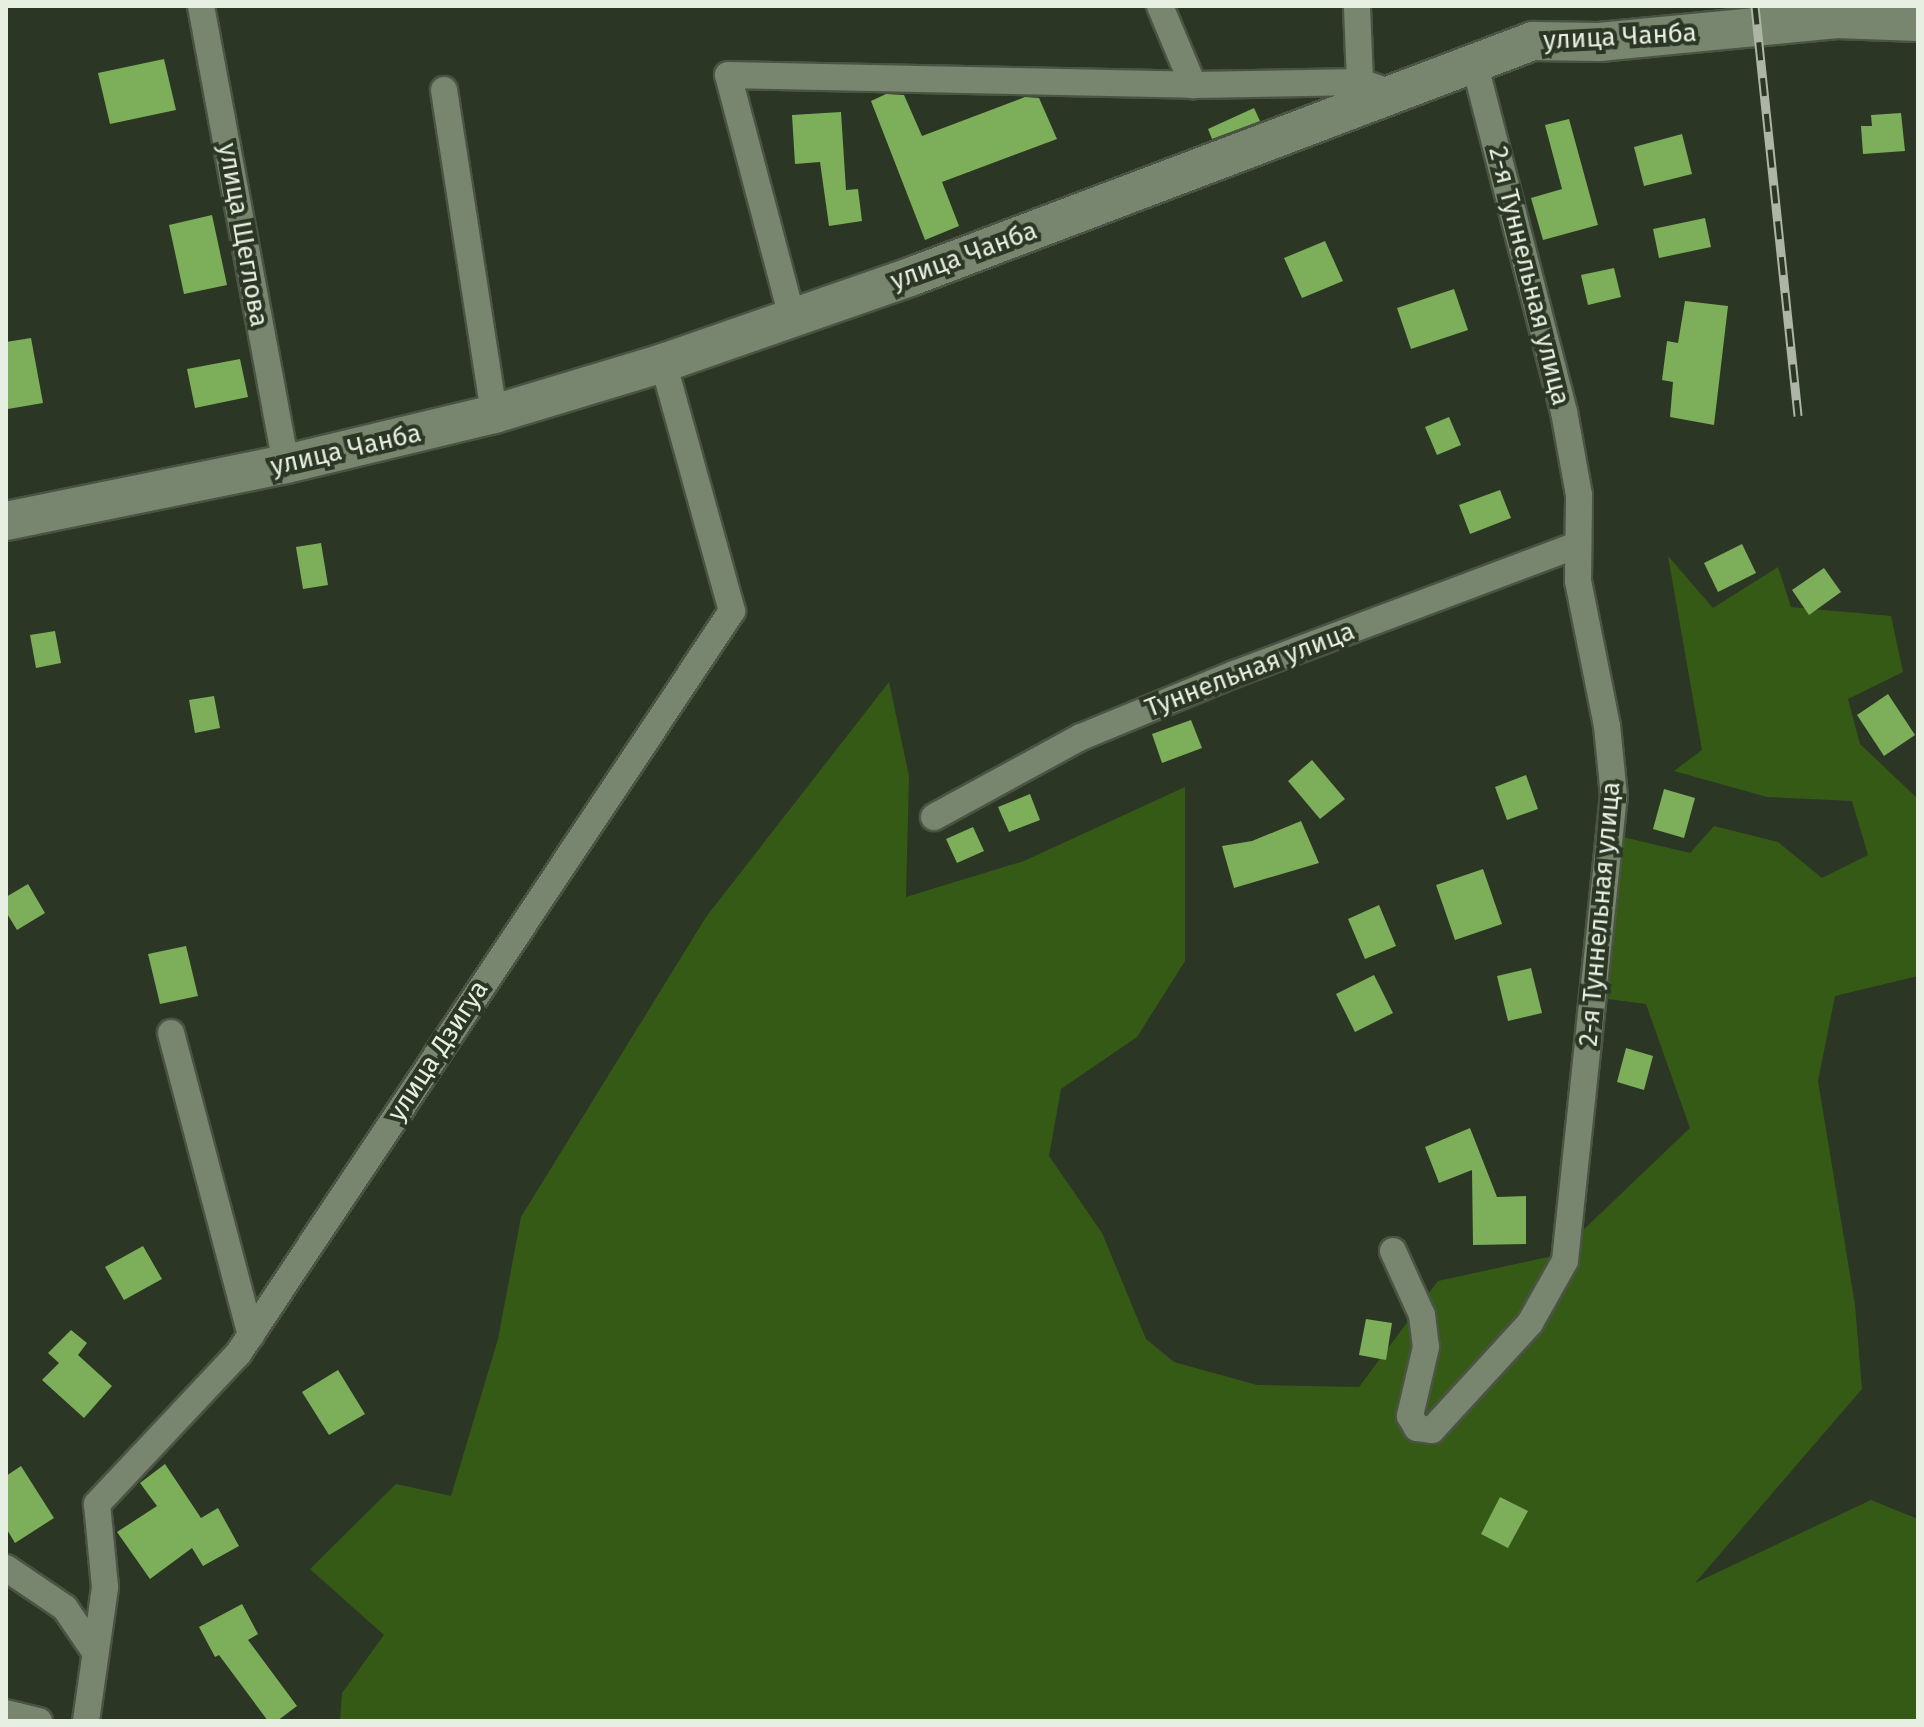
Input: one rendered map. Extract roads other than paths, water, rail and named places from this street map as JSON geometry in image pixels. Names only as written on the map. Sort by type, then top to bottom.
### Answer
[{"type":"street","name":"улица Щеглова","points":[[201,6],[286,464]]},
{"type":"street","points":[[1160,6],[1193,85]]},
{"type":"street","points":[[792,317],[728,75],[1193,85],[1367,95],[1357,6]]},
{"type":"street","name":"улица Чанба","points":[[6,521],[286,464],[494,414],[663,363],[792,317],[1367,95],[1475,66],[1533,41],[1599,42],[1837,19],[1918,22]]},
{"type":"street","name":"2-я Туннельная улица","points":[[1393,1251],[1422,1315],[1426,1347],[1410,1416],[1417,1428],[1432,1430],[1530,1323],[1565,1261],[1614,796],[1607,726],[1578,581],[1579,495],[1564,412],[1475,66]]},
{"type":"street","points":[[444,90],[494,414]]},
{"type":"street","name":"улица Дзигуа","points":[[86,1721],[105,1587],[97,1504],[251,1336],[732,611],[663,363]]},
{"type":"street","name":"Туннельная улица","points":[[934,817],[1081,737],[1234,674],[1577,545]]},
{"type":"street","points":[[171,1033],[251,1336]]},
{"type":"street","points":[[6,1568],[65,1608],[95,1652]]},
{"type":"street","points":[[6,1713],[39,1721]]},
{"type":"railway","points":[[1755,6],[1798,416]]}]
